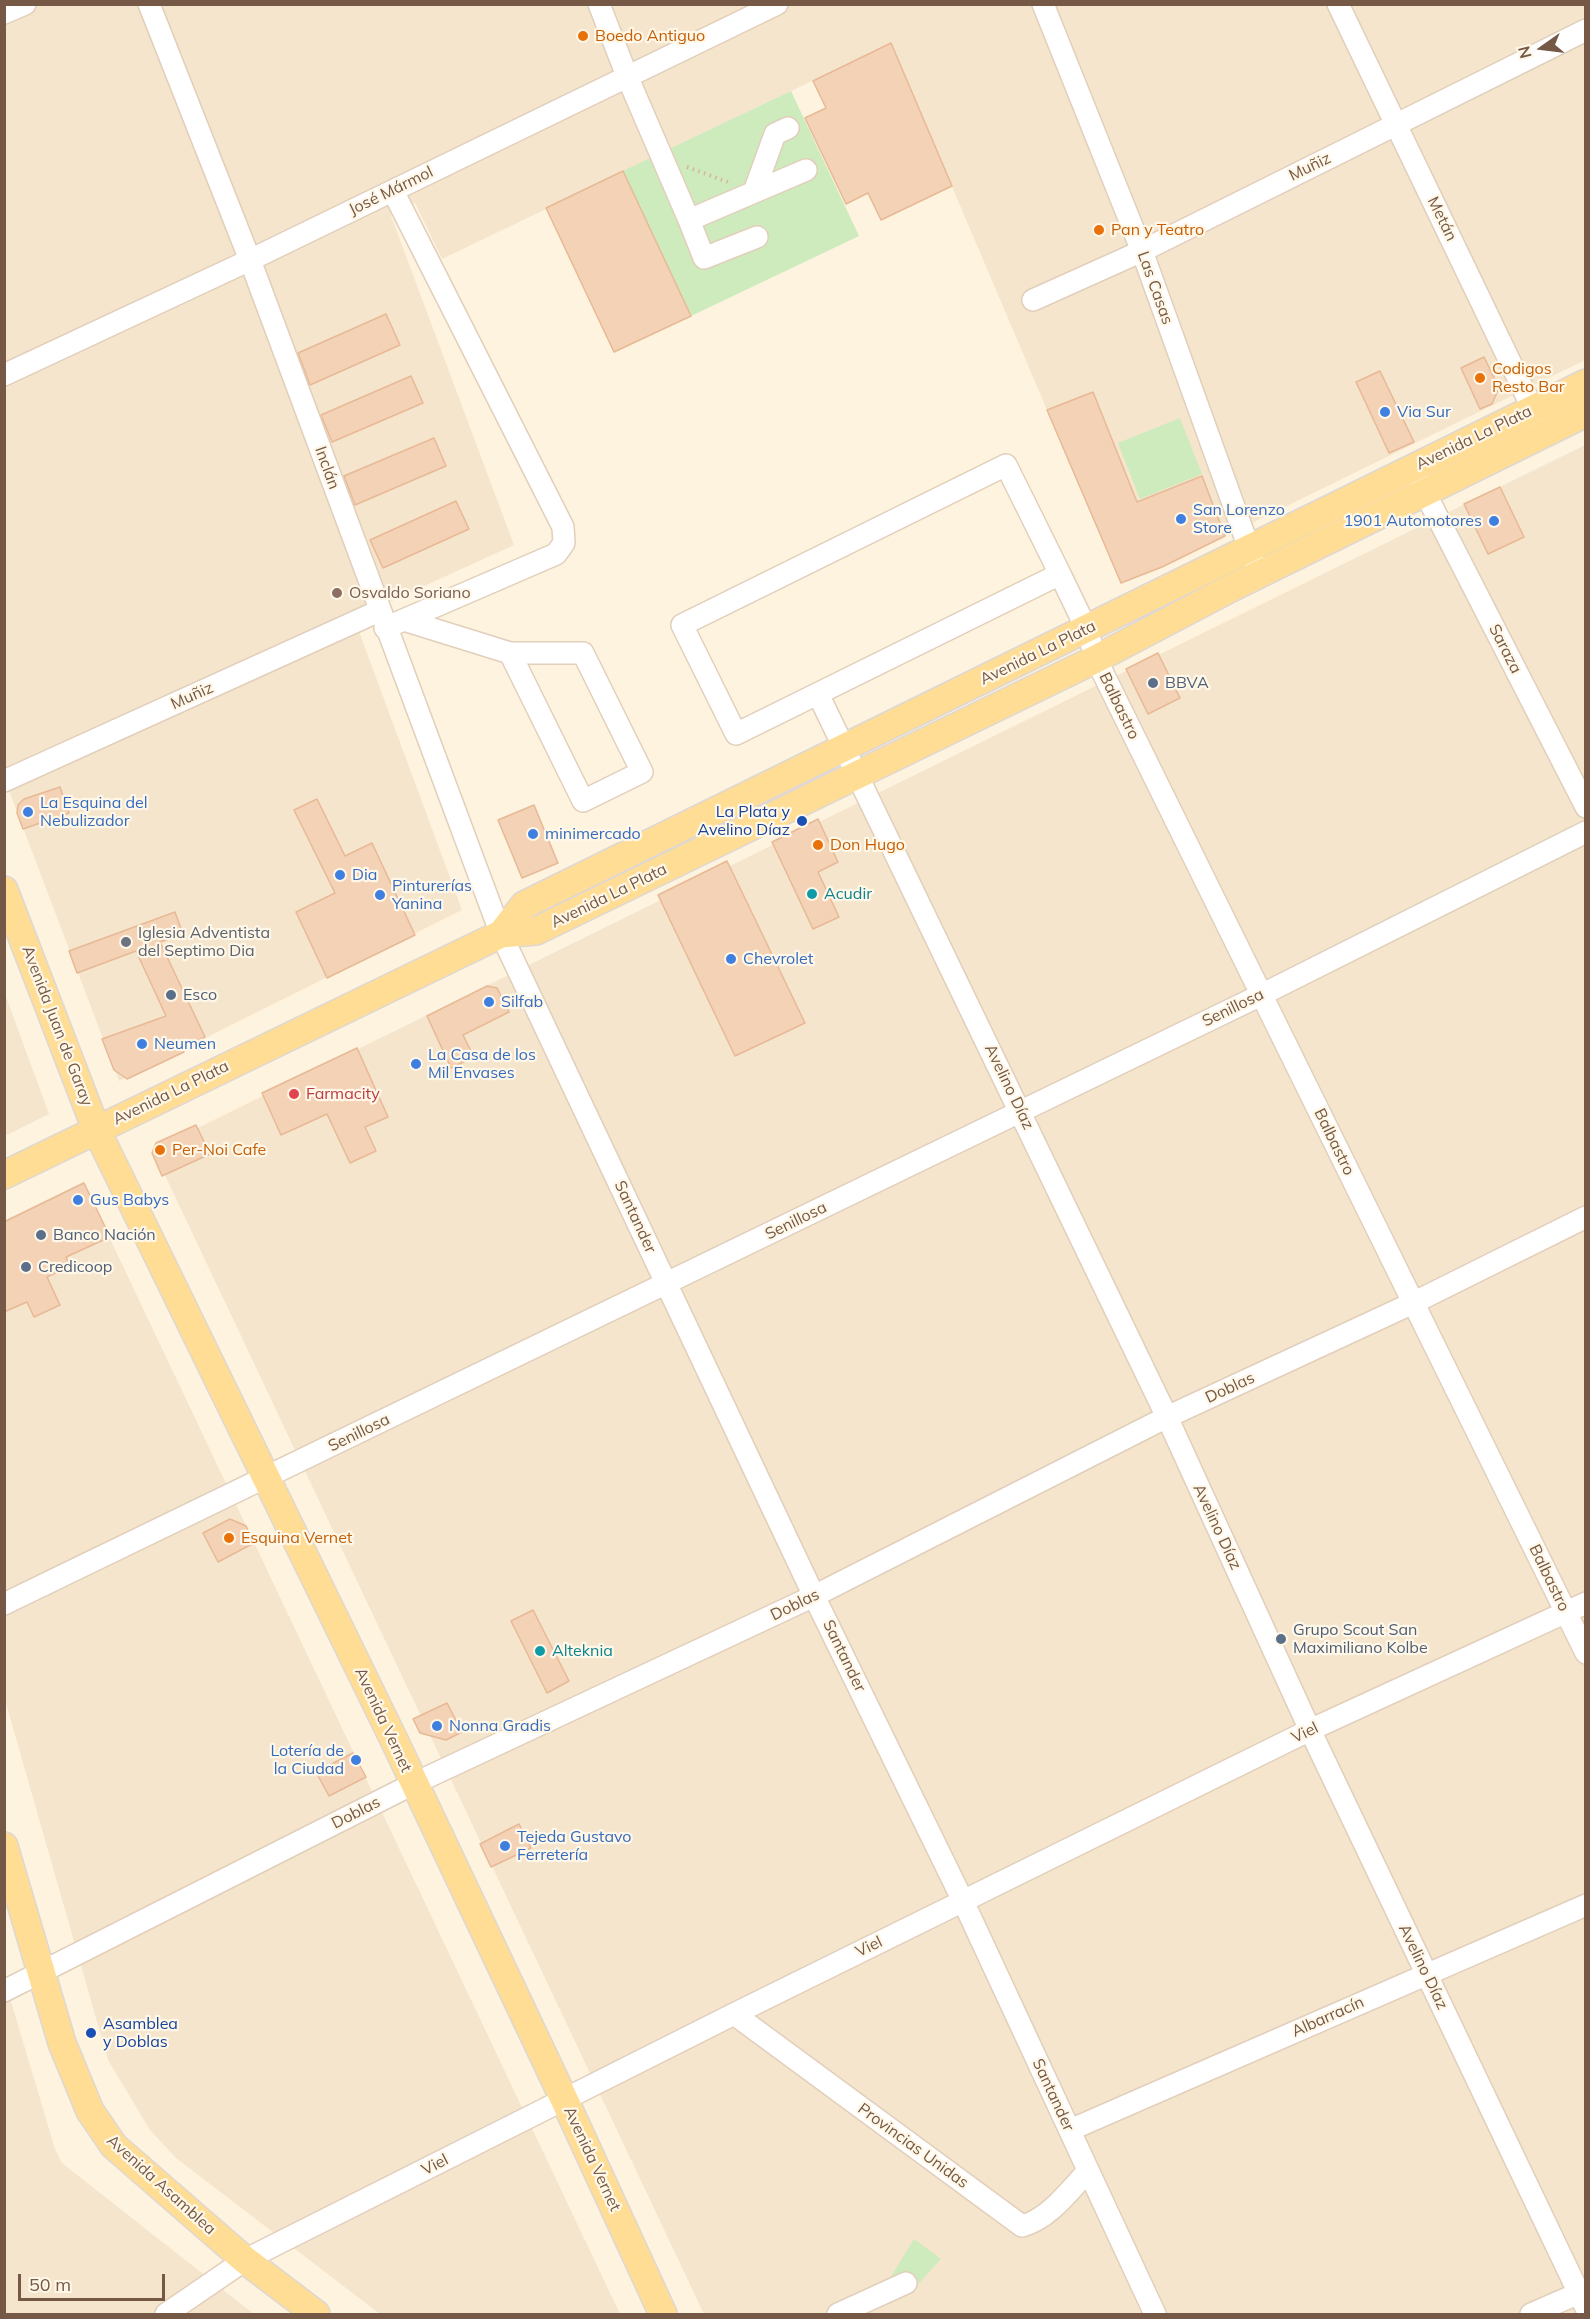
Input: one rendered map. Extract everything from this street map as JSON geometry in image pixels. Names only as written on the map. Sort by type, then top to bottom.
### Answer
[{"type":"main road","name":"Avenida La Plata","points":[[501,934],[524,905],[1087,630],[1254,562],[1419,480],[1533,409],[1586,383]]},
{"type":"main road","name":"Avenida La Plata","points":[[1419,480],[1544,434],[1586,413]]},
{"type":"main road","name":"Avenida La Plata","points":[[4,1175],[501,934],[536,931],[1096,659],[1254,562]]},
{"type":"main road","name":"Avenida Juan de Garay","points":[[4,890],[96,1129]]},
{"type":"main road","name":"Avenida Vernet","points":[[96,1129],[414,1784],[564,2099],[663,2314]]},
{"type":"main road","name":"Avenida Asamblea","points":[[4,1846],[62,2043],[100,2128],[114,2146],[245,2260],[316,2314]]},
{"type":"street","points":[[4,13],[25,4]]},
{"type":"street","name":"Inclán","points":[[149,4],[250,260],[382,620],[501,934]]},
{"type":"street","points":[[600,4],[627,76],[704,258],[757,237]]},
{"type":"street","name":"José Mármol","points":[[4,375],[250,260],[777,4]]},
{"type":"street","name":"Las Casas","points":[[1043,4],[1142,251],[1254,562]]},
{"type":"street","name":"Metán","points":[[1338,4],[1544,434]]},
{"type":"street","name":"Muñiz","points":[[1033,300],[1142,251],[1586,30]]},
{"type":"street","points":[[754,192],[776,134],[788,128]]},
{"type":"street","points":[[689,220],[806,170]]},
{"type":"street","name":"Muñiz","points":[[4,781],[382,620],[407,621],[556,554],[564,543],[563,527],[393,191]]},
{"type":"street","name":"Balbastro","points":[[818,694],[736,734],[682,625],[1006,465],[1087,630],[1096,659],[1586,1653]]},
{"type":"street","name":"Saraza","points":[[1419,480],[1586,807]]},
{"type":"street","points":[[818,694],[1060,574]]},
{"type":"street","points":[[407,621],[510,653],[583,653],[642,772],[583,801],[510,653]]},
{"type":"street","name":"Avelino Díaz","points":[[818,694],[1167,1417],[1310,1730],[1583,2297]]},
{"type":"street","name":"Senillosa","points":[[4,1604],[1020,1112],[1586,832]]},
{"type":"street","name":"Santander","points":[[501,934],[814,1596],[963,1901],[1155,2314]]},
{"type":"street","name":"Doblas","points":[[4,1991],[414,1784],[814,1596],[1167,1417],[1413,1303],[1586,1217]]},
{"type":"street","name":"Viel","points":[[166,2314],[245,2260],[564,2099],[1310,1730],[1586,1603]]},
{"type":"street","name":"Albarracín","points":[[1070,2130],[1586,1905]]},
{"type":"street","name":"Provincias Unidas","points":[[734,2014],[1022,2226],[1035,2223],[1046,2214],[1088,2171]]},
{"type":"street","points":[[838,2314],[906,2283]]},
{"type":"street","points":[[283,2290],[294,2314]]},
{"type":"street","points":[[1531,2314],[1583,2297]]},
{"type":"path","points":[[662,158],[754,192]]},
{"type":"shaded area","points":[[5,5],[1585,5],[1585,360],[1162,567],[1093,392],[1047,410],[891,43],[442,259],[415,203],[391,216],[514,545],[354,618],[462,910],[119,1081],[5,780]]},
{"type":"shaded area","points":[[1585,445],[1585,2314],[704,2314],[153,1150]]},
{"type":"shaded area","points":[[5,994],[49,1114],[4,1136]]},
{"type":"shaded area","points":[[83,1182],[620,2314],[380,2314],[176,2158],[150,2130],[108,2060],[5,1700],[5,1220]]},
{"type":"shaded area","points":[[4,1978],[55,2149],[62,2163],[254,2314],[5,2314]]},
{"type":"green space","points":[[791,91],[859,236],[691,316],[623,171]]},
{"type":"green space","points":[[1180,418],[1202,474],[1140,499],[1118,443]]},
{"type":"green space","points":[[914,2239],[941,2259],[909,2294],[890,2278]]},
{"type":"building","points":[[891,43],[952,186],[881,220],[868,193],[846,204],[805,118],[826,108],[813,81]]},
{"type":"building","points":[[623,171],[691,316],[614,352],[546,208]]},
{"type":"building","points":[[386,314],[400,345],[310,385],[298,353]]},
{"type":"building","name":"Codigos Resto Bar","points":[[1484,357],[1499,388],[1492,404],[1480,409],[1461,368]]},
{"type":"building","name":"Via Sur","points":[[1380,371],[1414,442],[1389,453],[1356,382]]},
{"type":"building","points":[[411,376],[423,403],[332,442],[321,415]]},
{"type":"building","points":[[1093,392],[1137,502],[1202,476],[1225,536],[1162,567],[1121,583],[1047,410]]},
{"type":"building","points":[[434,438],[446,466],[355,505],[344,476]]},
{"type":"building","name":"1901 Automotores","points":[[1500,487],[1524,537],[1488,554],[1464,504]]},
{"type":"building","points":[[456,501],[469,529],[383,568],[370,540]]},
{"type":"building","name":"BBVA","points":[[1158,653],[1180,698],[1148,714],[1126,669]]},
{"type":"building","points":[[60,787],[69,813],[23,829],[17,813],[18,805],[24,799]]},
{"type":"building","points":[[317,799],[345,856],[372,843],[415,935],[327,978],[296,912],[335,893],[294,810]]},
{"type":"building","points":[[534,805],[558,863],[522,878],[498,820]]},
{"type":"building","name":"Acudir","points":[[818,819],[838,862],[818,872],[839,917],[813,929],[772,842]]},
{"type":"building","name":"Chevrolet","points":[[727,861],[805,1023],[735,1056],[658,895]]},
{"type":"building","points":[[175,912],[183,934],[160,942],[205,1037],[181,1049],[184,1052],[127,1079],[114,1070],[102,1039],[166,1016],[136,951],[77,973],[69,951]]},
{"type":"building","points":[[487,986],[497,988],[509,1012],[463,1035],[474,1057],[451,1068],[427,1016]]},
{"type":"building","points":[[357,1048],[388,1117],[365,1127],[376,1151],[350,1163],[327,1114],[281,1135],[262,1093]]},
{"type":"building","points":[[196,1125],[210,1154],[162,1176],[152,1153],[156,1143]]},
{"type":"building","points":[[84,1183],[110,1237],[66,1257],[70,1266],[47,1277],[60,1305],[34,1317],[27,1302],[4,1312],[4,1222]]},
{"type":"building","name":"Esquina Vernet","points":[[230,1519],[246,1526],[254,1543],[218,1562],[203,1533]]},
{"type":"building","name":"Alteknia","points":[[533,1610],[569,1681],[547,1693],[511,1621]]},
{"type":"building","name":"Nonna Gradis","points":[[447,1703],[462,1732],[446,1740],[420,1733],[413,1719]]},
{"type":"building","points":[[353,1753],[366,1777],[329,1796],[316,1772]]},
{"type":"building","name":"Tejeda Gustavo Ferretería","points":[[519,1824],[531,1848],[491,1867],[480,1844]]},
{"type":"place","name":"Boedo Antiguo","points":[[583,36]]},
{"type":"place","name":"Pan y Teatro","points":[[1099,230]]},
{"type":"place","name":"Codigos Resto Bar","points":[[1480,378]]},
{"type":"place","name":"Via Sur","points":[[1385,412]]},
{"type":"place","name":"San Lorenzo Store","points":[[1181,519]]},
{"type":"place","name":"1901 Automotores","points":[[1494,521]]},
{"type":"place","name":"Osvaldo Soriano","points":[[337,593]]},
{"type":"place","name":"BBVA","points":[[1153,683]]},
{"type":"place","name":"La Esquina del Nebulizador","points":[[28,812]]},
{"type":"place","name":"La Plata y Avelino Díaz","points":[[802,821]]},
{"type":"place","name":"minimercado","points":[[533,834]]},
{"type":"place","name":"Don Hugo","points":[[818,845]]},
{"type":"place","name":"Dia","points":[[340,875]]},
{"type":"place","name":"Acudir","points":[[812,894]]},
{"type":"place","name":"Pinturerías Yanina","points":[[380,895]]},
{"type":"place","name":"Iglesia Adventista del Septimo Dia","points":[[126,942]]},
{"type":"place","name":"Chevrolet","points":[[731,959]]},
{"type":"place","name":"Esco","points":[[171,995]]},
{"type":"place","name":"Silfab","points":[[489,1002]]},
{"type":"place","name":"Neumen","points":[[142,1044]]},
{"type":"place","name":"La Casa de los Mil Envases","points":[[416,1064]]},
{"type":"place","name":"Farmacity","points":[[294,1094]]},
{"type":"place","name":"Per-Noi Cafe","points":[[160,1150]]},
{"type":"place","name":"Gus Babys","points":[[78,1200]]},
{"type":"place","name":"Banco Nación","points":[[41,1235]]},
{"type":"place","name":"Credicoop","points":[[26,1267]]},
{"type":"place","name":"Esquina Vernet","points":[[229,1538]]},
{"type":"place","name":"Grupo Scout San Maximiliano Kolbe","points":[[1281,1639]]},
{"type":"place","name":"Alteknia","points":[[540,1651]]},
{"type":"place","name":"Nonna Gradis","points":[[437,1726]]},
{"type":"place","name":"Lotería de la Ciudad","points":[[356,1760]]},
{"type":"place","name":"Tejeda Gustavo Ferretería","points":[[505,1846]]},
{"type":"place","name":"Asamblea y Doblas","points":[[91,2033]]}]
